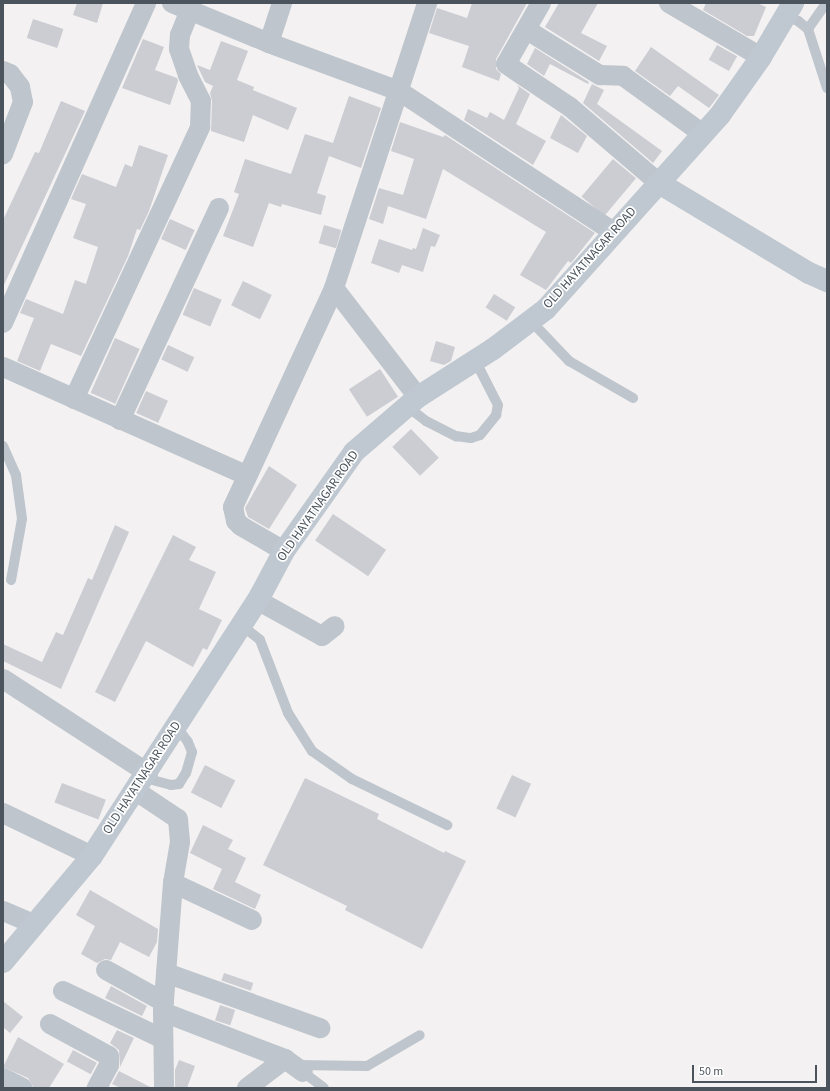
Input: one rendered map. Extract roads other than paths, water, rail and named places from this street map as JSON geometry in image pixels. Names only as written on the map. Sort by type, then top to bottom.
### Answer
[{"type":"street","points":[[3,323],[146,3]]},
{"type":"street","points":[[172,3],[269,43],[399,91],[614,232]]},
{"type":"street","points":[[269,43],[282,3]]},
{"type":"street","points":[[284,551],[236,521],[233,507],[246,474],[334,288],[427,3]]},
{"type":"street","points":[[669,3],[697,10],[762,57]]},
{"type":"street","points":[[537,4],[527,30],[506,64],[570,106],[659,183],[809,273],[827,280]]},
{"type":"street","points":[[74,399],[200,127],[201,100],[188,75],[179,49],[180,35],[190,10]]},
{"type":"street","name":"OLD HAYATNAGAR ROAD","points":[[3,962],[33,924],[92,856],[143,780],[257,600],[284,551],[354,452],[413,402],[475,360],[546,308],[720,115],[762,57],[789,10]]},
{"type":"street","points":[[527,30],[600,75],[623,76],[703,134]]},
{"type":"street","points":[[3,71],[10,74],[20,88],[23,102],[3,154]]},
{"type":"street","points":[[120,420],[219,208]]},
{"type":"street","points":[[334,288],[413,402]]},
{"type":"street","points":[[3,367],[120,420],[246,474]]},
{"type":"street","points":[[257,600],[322,636],[335,626]]},
{"type":"street","points":[[3,679],[143,780],[178,819],[180,842],[173,883],[163,1007],[164,1088]]},
{"type":"street","points":[[3,813],[92,856]]},
{"type":"street","points":[[173,883],[252,920]]},
{"type":"street","points":[[3,911],[33,924]]},
{"type":"street","points":[[106,970],[163,1007],[294,1066]]},
{"type":"street","points":[[166,973],[320,1028]]},
{"type":"street","points":[[63,991],[163,1039]]},
{"type":"street","points":[[50,1024],[108,1056],[108,1065],[97,1088]]},
{"type":"street","points":[[247,1088],[294,1066]]},
{"type":"street","points":[[3,1078],[23,1088]]},
{"type":"lane","points":[[808,29],[826,3]]},
{"type":"lane","points":[[789,10],[798,21],[808,29],[827,88]]},
{"type":"lane","points":[[530,320],[569,361],[633,398]]},
{"type":"lane","points":[[413,402],[426,421],[456,436],[471,438],[480,435],[496,415],[498,405],[475,360]]},
{"type":"lane","points":[[3,446],[16,475],[22,519],[11,580]]},
{"type":"lane","points":[[241,625],[260,640],[288,713],[312,751],[352,779],[447,825]]},
{"type":"lane","points":[[143,780],[171,785],[179,784],[186,773],[192,752],[188,742],[176,726]]},
{"type":"lane","points":[[294,1066],[367,1066],[420,1035]]},
{"type":"lane","points":[[294,1066],[324,1088]]}]
